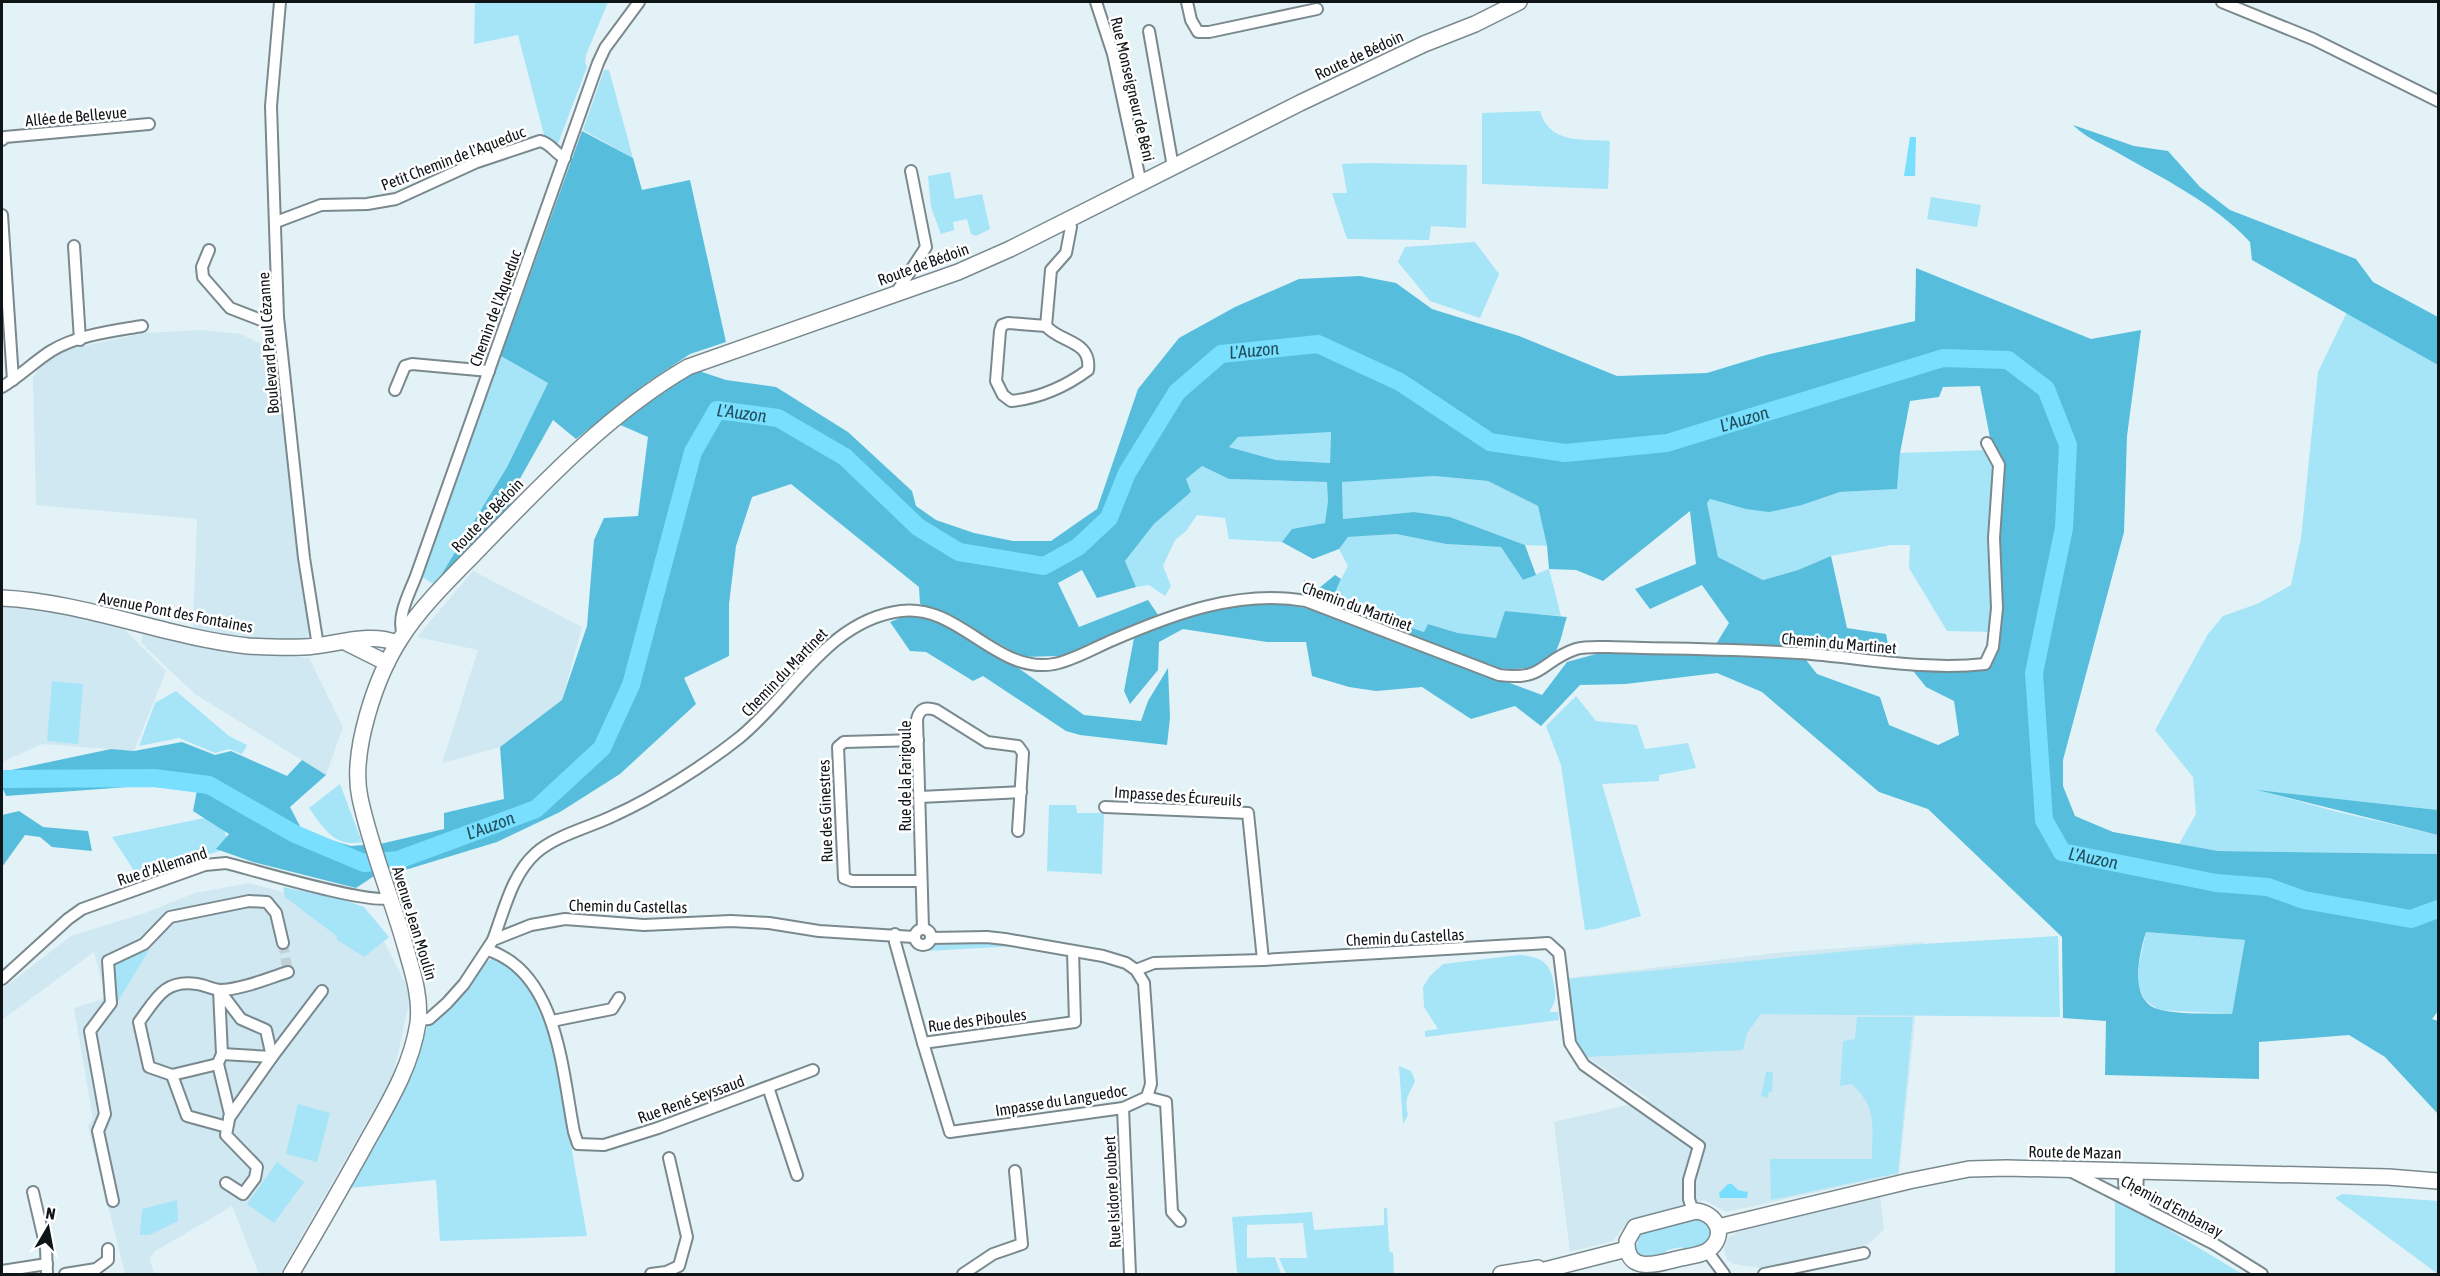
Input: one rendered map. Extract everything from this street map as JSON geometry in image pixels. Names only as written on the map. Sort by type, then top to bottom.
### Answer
[{"type":"main road","name":"Route de Bédoin","points":[[400,638],[458,571],[566,461],[663,381],[709,358],[958,272],[1053,228],[1382,63],[1475,24],[1516,2]]},
{"type":"main road","name":"Avenue Pont des Fontaines","points":[[2,598],[44,603],[226,642],[283,647],[318,646],[368,638],[400,638]]},
{"type":"main road","name":"Avenue Jean Moulin","points":[[291,1275],[399,1085],[411,1052],[418,1020],[416,985],[391,898],[372,843],[360,797],[358,774],[364,731],[387,663],[400,638]]},
{"type":"main road","points":[[345,642],[387,663]]},
{"type":"main road","name":"Route de Mazan","points":[[1718,1227],[1909,1181],[1969,1169],[2065,1169],[2439,1180]]},
{"type":"main road","points":[[1701,1211],[1709,1215],[1718,1227],[1716,1243],[1707,1251],[1644,1270],[1635,1262],[1627,1249],[1628,1237],[1635,1227],[1693,1212],[1701,1211]]},
{"type":"main road","points":[[1529,1275],[1627,1249]]},
{"type":"main road","points":[[1501,1275],[1573,1262]]},
{"type":"street","name":"Boulevard Paul Cézanne","points":[[280,2],[271,106],[278,317],[304,558],[318,646]]},
{"type":"street","name":"Chemin de l'Aqueduc","points":[[400,638],[402,616],[605,48],[639,2]]},
{"type":"street","name":"Rue Monseigneur de Béni","points":[[1096,2],[1113,54],[1141,184]]},
{"type":"street","points":[[1187,2],[1191,20],[1198,32],[1209,32],[1317,9]]},
{"type":"street","points":[[2222,2],[2313,39],[2439,101]]},
{"type":"street","points":[[1149,32],[1173,167]]},
{"type":"street","name":"Allée de Bellevue","points":[[3,139],[149,124]]},
{"type":"street","name":"Petit Chemin de l'Aqueduc","points":[[276,222],[321,205],[367,204],[396,199],[477,162],[540,141],[546,142],[558,155],[565,158]]},
{"type":"street","points":[[896,293],[926,247],[911,171]]},
{"type":"street","points":[[2,215],[13,380]]},
{"type":"street","points":[[1046,326],[1008,323],[1002,325],[996,381],[1003,395],[1011,401],[1031,399],[1072,383],[1088,370],[1089,360],[1083,349],[1051,332],[1046,326],[1051,270],[1063,257],[1071,227],[1069,220]]},
{"type":"street","points":[[1053,228],[1067,244]]},
{"type":"street","points":[[74,246],[80,340]]},
{"type":"street","points":[[208,250],[202,267],[203,277],[230,308],[261,320],[278,317]]},
{"type":"street","points":[[2,387],[52,350],[80,340],[142,326]]},
{"type":"street","points":[[395,390],[405,366],[412,364],[489,371]]},
{"type":"street","name":"Chemin du Martinet","points":[[493,940],[517,878],[536,853],[577,830],[615,815],[708,760],[739,738],[767,713],[841,635],[881,615],[902,610],[918,610],[936,615],[1004,654],[1034,665],[1055,664],[1161,619],[1188,611],[1261,597],[1306,601],[1499,675],[1518,678],[1538,673],[1563,655],[1579,648],[1609,647],[1799,653],[1877,662],[1959,667],[1985,664],[1993,647],[1997,608],[1994,538],[1999,465],[1987,443]]},
{"type":"street","name":"Rue de la Farigoule","points":[[919,933],[921,881],[919,713],[928,707],[992,744],[1018,746],[1023,753],[1018,831]]},
{"type":"street","name":"Rue des Ginestres","points":[[918,740],[844,742],[838,747],[844,878],[852,881],[921,881]]},
{"type":"street","points":[[920,796],[1021,792]]},
{"type":"street","name":"Impasse des Écureuils","points":[[1105,807],[1248,813],[1263,960]]},
{"type":"street","name":"Rue d'Allemand","points":[[2,979],[82,909],[205,865],[226,863],[356,896],[381,901],[391,898]]},
{"type":"street","points":[[113,1201],[98,1131],[105,1114],[90,1030],[111,1003],[108,961],[144,944],[170,917],[249,901],[267,902],[276,913],[283,943]]},
{"type":"street","name":"Chemin du Castellas","points":[[493,940],[531,925],[565,919],[644,925],[740,921],[819,931],[919,933],[916,943],[922,945],[928,944],[931,938],[987,937],[1073,951]]},
{"type":"street","name":"Rue des Piboules","points":[[895,934],[895,942],[923,1043],[1075,1022],[1073,951]]},
{"type":"street","points":[[418,1020],[429,1019],[447,1004],[464,984],[493,940]]},
{"type":"street","name":"Chemin du Castellas","points":[[1136,970],[1154,963],[1263,960],[1548,943],[1559,953],[1570,1043],[1575,1053],[1584,1065],[1699,1146],[1689,1180],[1689,1199],[1693,1212]]},
{"type":"street","points":[[488,950],[502,955],[534,984],[552,1021],[612,1010],[619,998]]},
{"type":"street","points":[[1073,951],[1114,959],[1136,970]]},
{"type":"street","name":"Impasse du Languedoc","points":[[923,1043],[950,1132],[1123,1108],[1147,1097],[1151,1084],[1144,983],[1136,970]]},
{"type":"street","points":[[272,1057],[220,1059],[172,1075],[149,1067],[139,1022],[163,989],[176,983],[196,983],[219,990],[259,982],[288,972]]},
{"type":"street","points":[[219,990],[241,1018],[266,1030],[272,1057]]},
{"type":"street","points":[[219,990],[220,1059],[228,1122],[226,1135],[257,1167],[255,1178],[243,1194],[226,1183]]},
{"type":"street","points":[[228,1122],[272,1057],[322,991]]},
{"type":"street","name":"Rue René Seyssaud","points":[[552,1021],[578,1144],[604,1145],[658,1128],[813,1070]]},
{"type":"street","points":[[172,1075],[187,1116],[228,1122]]},
{"type":"street","points":[[768,1087],[797,1175]]},
{"type":"street","points":[[1147,1097],[1166,1102],[1172,1212],[1180,1221]]},
{"type":"street","name":"Rue Isidore Joubert","points":[[1123,1108],[1130,1275]]},
{"type":"street","points":[[651,1275],[680,1266],[687,1237],[669,1158]]},
{"type":"street","name":"Chemin d'Embanay","points":[[2065,1169],[2214,1244],[2262,1275]]},
{"type":"street","points":[[2125,1198],[2124,1177],[2134,1171],[2137,1196],[2145,1208]]},
{"type":"street","points":[[963,1275],[993,1254],[1022,1244],[1015,1172]]},
{"type":"street","points":[[2,1271],[47,1269],[46,1248],[33,1192]]},
{"type":"street","points":[[64,1275],[96,1269],[108,1260],[108,1249]]},
{"type":"street","points":[[1707,1251],[1724,1275]]},
{"type":"street","points":[[1764,1275],[1864,1253]]},
{"type":"shaded area","points":[[475,2],[608,2],[586,55],[587,67],[556,149],[544,135],[518,35],[474,44]]},
{"type":"shaded area","points":[[604,70],[609,70],[633,158],[583,130]]},
{"type":"shaded area","points":[[1540,111],[1544,122],[1551,129],[1568,138],[1610,141],[1608,189],[1482,184],[1482,113]]},
{"type":"shaded area","points":[[2073,125],[2134,146],[2168,151],[2200,187],[2230,210],[2356,259],[2373,282],[2438,317],[2438,365],[2252,260],[2250,242],[2221,216],[2171,183],[2090,138]]},
{"type":"shaded area","points":[[582,131],[633,158],[642,190],[690,180],[726,342],[690,354],[648,382],[576,439],[553,420],[513,491],[511,504],[435,585],[507,467],[548,383],[501,356]]},
{"type":"shaded area","points":[[1910,137],[1916,137],[1915,176],[1904,176]]},
{"type":"shaded area","points":[[1342,164],[1467,165],[1466,228],[1431,226],[1429,240],[1347,239],[1332,193],[1347,193]]},
{"type":"shaded area","points":[[950,172],[955,199],[982,194],[990,229],[976,236],[971,234],[967,219],[953,222],[954,230],[941,234],[931,207],[928,176]]},
{"type":"shaded area","points":[[1931,197],[1981,205],[1977,227],[1927,219]]},
{"type":"shaded area","points":[[1475,242],[1499,274],[1480,318],[1430,301],[1398,262],[1405,247]]},
{"type":"shaded area","points":[[1916,268],[2091,339],[2141,330],[2127,436],[2124,532],[2063,760],[2063,786],[2075,816],[2113,832],[2218,851],[2438,854],[2438,1011],[2432,1019],[2438,1021],[2438,1114],[2385,1057],[2349,1035],[2259,1042],[2259,1079],[2105,1075],[2106,1021],[2063,1018],[2062,937],[1928,809],[1879,792],[1762,692],[1717,673],[1626,684],[1580,685],[1541,726],[1515,706],[1471,719],[1422,687],[1376,691],[1349,687],[1312,676],[1306,642],[1267,642],[1183,629],[1159,642],[1158,670],[1130,704],[1124,691],[1134,638],[1091,655],[1023,657],[940,611],[920,604],[919,587],[791,484],[752,497],[736,546],[729,604],[729,656],[684,678],[696,704],[620,774],[560,812],[497,842],[392,874],[380,844],[444,829],[444,813],[504,799],[500,747],[562,700],[587,626],[594,540],[604,518],[638,516],[648,437],[618,424],[696,370],[726,380],[776,387],[848,432],[912,491],[916,506],[936,520],[974,533],[1013,541],[1051,541],[1097,509],[1138,389],[1179,338],[1235,307],[1299,279],[1360,276],[1396,283],[1432,309],[1519,336],[1617,376],[1707,373],[1766,355],[1915,321]],"holes":[[[1980,386],[1991,443],[2003,465],[1987,667],[1910,667],[1926,687],[1954,701],[1959,735],[1938,745],[1889,725],[1880,697],[1817,674],[1799,651],[1891,660],[1886,634],[1847,628],[1831,556],[1798,570],[1763,580],[1718,557],[1707,503],[1710,499],[1746,509],[1769,512],[1802,505],[1840,492],[1897,489],[1900,453],[1910,401],[1939,397],[1943,387]],[[1331,432],[1330,463],[1276,460],[1229,447],[1238,437]],[[1202,466],[1229,479],[1327,482],[1328,501],[1325,523],[1292,529],[1282,542],[1313,559],[1339,549],[1348,537],[1396,534],[1446,544],[1501,547],[1523,580],[1536,575],[1525,545],[1450,517],[1414,512],[1343,519],[1342,482],[1434,476],[1488,481],[1538,506],[1547,546],[1549,569],[1576,570],[1603,581],[1690,511],[1696,564],[1635,589],[1650,609],[1702,585],[1729,623],[1710,654],[1607,651],[1567,662],[1542,695],[1311,609],[1292,606],[1277,599],[1213,609],[1165,625],[1148,600],[1079,627],[1058,583],[1082,570],[1097,598],[1136,587],[1125,561],[1154,524],[1191,492],[1186,479]],[[2146,932],[2245,940],[2232,1014],[2178,1013],[2150,1006],[2143,998],[2139,988],[2139,965]]]},
{"type":"shaded area","points":[[2347,312],[2438,365],[2438,810],[2262,791],[2334,811],[2438,835],[2438,854],[2218,851],[2179,844],[2196,814],[2193,777],[2155,730],[2208,634],[2223,616],[2257,604],[2291,585],[2301,538],[2318,372]]},
{"type":"shaded area","points":[[201,330],[241,334],[273,350],[311,633],[302,641],[246,640],[196,630],[193,626],[197,519],[36,505],[33,378],[47,357],[65,350],[144,333]]},
{"type":"shaded area","points":[[501,356],[548,383],[507,467],[435,585],[422,577]]},
{"type":"shaded area","points":[[1331,431],[1330,463],[1276,460],[1229,447],[1238,437]]},
{"type":"shaded area","points":[[1988,450],[1997,465],[1992,632],[1947,631],[1909,568],[1910,545],[1891,545],[1831,556],[1798,570],[1763,580],[1718,557],[1707,503],[1710,499],[1746,509],[1802,505],[1840,492],[1897,489],[1900,453]]},
{"type":"shaded area","points":[[1202,466],[1229,479],[1328,482],[1325,523],[1293,529],[1282,542],[1229,539],[1225,518],[1197,515],[1186,531],[1175,540],[1163,566],[1171,586],[1165,596],[1149,585],[1136,587],[1125,561],[1154,524],[1191,492],[1186,479]]},
{"type":"shaded area","points":[[1434,476],[1488,481],[1538,506],[1547,546],[1525,545],[1450,517],[1414,512],[1343,519],[1342,481]]},
{"type":"shaded area","points":[[1396,534],[1446,544],[1501,547],[1523,580],[1549,569],[1561,616],[1505,611],[1496,638],[1458,633],[1429,624],[1424,632],[1369,614],[1332,597],[1348,566],[1339,549],[1348,537]]},
{"type":"shaded area","points":[[473,571],[582,627],[562,700],[500,747],[442,763],[478,650],[417,637]]},
{"type":"shaded area","points":[[1335,575],[1341,579],[1333,597],[1369,614],[1424,632],[1428,624],[1458,633],[1496,638],[1505,611],[1567,617],[1558,646],[1549,659],[1527,668],[1496,668],[1303,595],[1304,580],[1318,589]]},
{"type":"shaded area","points":[[2,607],[118,623],[166,671],[134,751],[42,744],[2,762]]},
{"type":"shaded area","points":[[915,612],[953,630],[1013,664],[1084,715],[1141,721],[1148,701],[1168,668],[1170,718],[1167,745],[1080,735],[1066,731],[983,676],[973,681],[926,652],[910,651],[890,622]]},
{"type":"shaded area","points":[[143,632],[248,652],[309,658],[343,727],[326,775],[195,694],[141,643]]},
{"type":"shaded area","points":[[52,681],[83,684],[78,744],[47,741]]},
{"type":"shaded area","points":[[176,691],[229,736],[247,745],[242,754],[229,749],[215,753],[179,738],[139,746],[155,703]]},
{"type":"shaded area","points":[[1576,696],[1596,721],[1637,725],[1645,749],[1688,743],[1696,768],[1659,775],[1659,781],[1602,784],[1641,916],[1585,930],[1561,765],[1546,726]]},
{"type":"shaded area","points":[[182,742],[215,755],[231,751],[287,776],[302,760],[326,775],[290,807],[303,832],[351,846],[364,845],[374,876],[356,888],[253,862],[216,849],[229,834],[193,811],[197,790],[141,786],[6,796],[2,787],[2,772],[111,749],[134,751]]},
{"type":"shaded area","points":[[340,784],[362,842],[352,843],[337,839],[325,829],[309,808]]},
{"type":"shaded area","points":[[2257,790],[2438,810],[2438,835]]},
{"type":"shaded area","points":[[1049,805],[1076,805],[1077,813],[1104,813],[1102,874],[1047,871]]},
{"type":"shaded area","points":[[19,811],[43,827],[88,831],[92,851],[52,847],[40,837],[25,835],[2,867],[2,815]]},
{"type":"shaded area","points":[[219,815],[230,848],[137,875],[112,837]]},
{"type":"shaded area","points":[[249,883],[371,916],[411,994],[393,1076],[280,1274],[259,1274],[232,1206],[154,1252],[150,1258],[154,1274],[125,1274],[88,1126],[93,1119],[74,1008],[106,998],[94,952],[2,1020],[2,989],[71,936],[145,913],[195,893]]},
{"type":"shaded area","points":[[283,887],[341,899],[364,907],[389,937],[364,957],[336,939],[338,937],[285,897]]},
{"type":"shaded area","points":[[2146,932],[2245,940],[2232,1014],[2159,1010],[2145,1000],[2138,986],[2139,964]]},
{"type":"shaded area","points":[[2058,936],[2060,1017],[1761,1014],[1747,1033],[1743,1050],[1585,1057],[1578,1042],[1573,1038],[1566,979],[1921,944]]},
{"type":"shaded area","points":[[1923,942],[1899,1174],[1726,1212],[1704,1200],[1635,1218],[1613,1241],[1570,1252],[1554,1122],[1650,1100],[1590,1059],[1580,1049],[1569,978],[1775,953]]},
{"type":"shaded area","points":[[987,943],[1017,946],[926,951],[934,945]]},
{"type":"shaded area","points":[[149,950],[118,1001],[111,973],[115,960]]},
{"type":"shaded area","points":[[1519,955],[1539,959],[1547,966],[1553,977],[1555,993],[1549,1012],[1558,1012],[1559,1020],[1425,1037],[1425,1031],[1438,1029],[1424,1007],[1423,987],[1430,976],[1443,964]]},
{"type":"shaded area","points":[[494,958],[503,961],[518,972],[535,998],[547,1025],[553,1046],[587,1236],[440,1241],[436,1180],[348,1188],[407,1080],[419,1054],[427,1027],[464,991],[484,963]]},
{"type":"shaded area","points":[[1857,1017],[1913,1017],[1898,1173],[1771,1200],[1770,1159],[1872,1159],[1873,1127],[1870,1110],[1852,1084],[1840,1086],[1843,1041],[1855,1039]]},
{"type":"shaded area","points":[[1399,1066],[1411,1071],[1415,1081],[1408,1096],[1408,1115],[1403,1124]]},
{"type":"shaded area","points":[[1766,1072],[1773,1072],[1772,1092],[1769,1092],[1767,1098],[1761,1096]]},
{"type":"shaded area","points":[[298,1104],[330,1113],[317,1162],[286,1154]]},
{"type":"shaded area","points":[[277,1162],[304,1182],[274,1223],[247,1204]]},
{"type":"shaded area","points":[[1728,1184],[1732,1184],[1738,1190],[1748,1192],[1747,1198],[1720,1198],[1719,1193]]},
{"type":"shaded area","points":[[2342,1194],[2438,1201],[2438,1274],[2335,1198]]},
{"type":"shaded area","points":[[1880,1195],[1884,1229],[1869,1244],[1765,1269],[1735,1264],[1727,1260],[1724,1249],[1729,1237],[1738,1232]]},
{"type":"shaded area","points":[[2115,1197],[2242,1274],[2115,1274]]},
{"type":"shaded area","points":[[177,1200],[178,1221],[149,1235],[140,1235],[142,1209]]},
{"type":"shaded area","points":[[1384,1208],[1387,1208],[1389,1248],[1393,1253],[1394,1274],[1286,1274],[1279,1258],[1307,1258],[1303,1223],[1247,1225],[1247,1258],[1275,1257],[1281,1274],[1241,1274],[1237,1272],[1232,1217],[1312,1212],[1314,1230],[1384,1225]]},
{"type":"shaded area","points":[[1696,1218],[1706,1223],[1712,1231],[1706,1244],[1687,1250],[1682,1247],[1667,1250],[1665,1255],[1655,1257],[1638,1254],[1634,1245],[1638,1243],[1637,1235],[1641,1232]]},
{"type":"waterway","name":"L'Auzon","points":[[2,779],[154,778],[209,785],[295,834],[364,863],[398,860],[536,809],[602,748],[631,685],[693,452],[717,410],[778,418],[845,457],[918,527],[959,552],[1044,566],[1078,547],[1109,518],[1127,473],[1177,392],[1221,354],[1318,344],[1400,382],[1490,442],[1565,453],[1667,443],[1943,358],[2008,360],[2046,389],[2068,445],[2064,528],[2034,673],[2044,820],[2062,852],[2216,883],[2268,887],[2304,900],[2411,919],[2438,909]]},
{"type":"tunnel","points":[[283,943],[288,972]]}]
